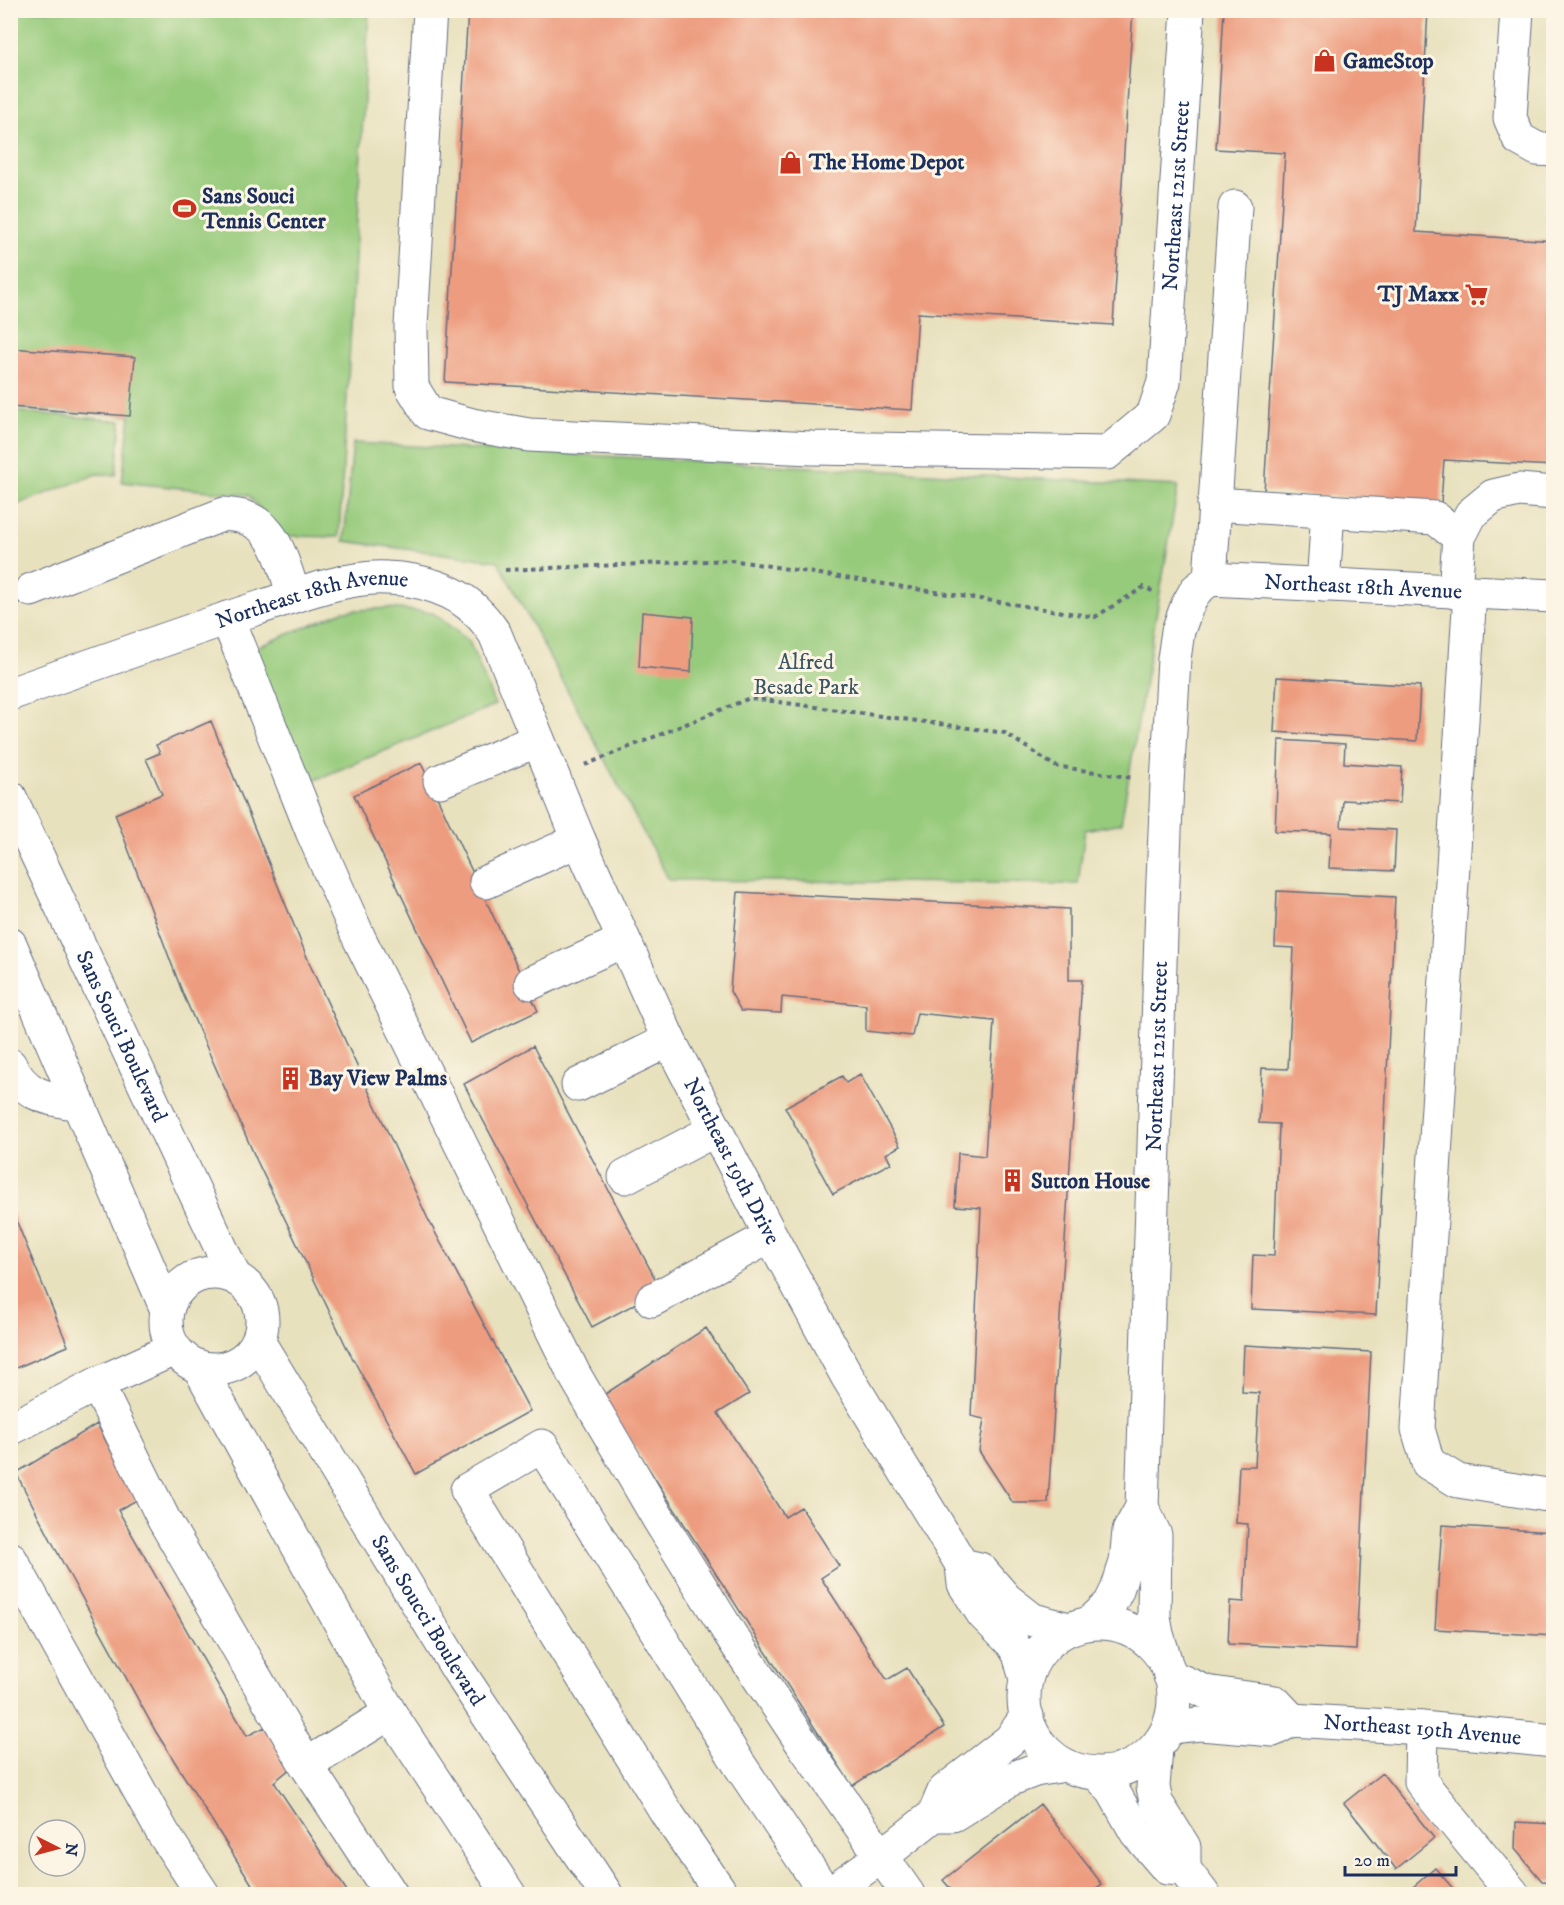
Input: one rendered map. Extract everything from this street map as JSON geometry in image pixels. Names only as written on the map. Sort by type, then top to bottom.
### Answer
[{"type":"street","name":"Northeast 121st Street","points":[[430,10],[411,326],[412,387],[428,413],[472,425],[529,435],[812,448],[1107,453],[1153,415],[1164,382],[1188,10]]},
{"type":"street","points":[[1517,10],[1510,118],[1519,139],[1537,149],[1554,150]]},
{"type":"street","points":[[1186,606],[1196,590],[1210,579],[1235,207]]},
{"type":"street","points":[[1554,493],[1519,490],[1493,496],[1471,514],[1459,537],[1463,592],[1418,1429],[1428,1463],[1458,1481],[1554,1496]]},
{"type":"street","points":[[1215,504],[1435,518],[1459,537]]},
{"type":"street","points":[[1323,585],[1328,511]]},
{"type":"street","points":[[31,590],[224,514],[243,517],[258,523],[268,532],[283,562],[294,596]]},
{"type":"street","name":"Northeast 18th Avenue","points":[[10,694],[294,596],[362,578],[386,577],[414,580],[440,589],[462,599],[478,612],[495,634],[538,740]]},
{"type":"street","name":"Northeast 18th Avenue","points":[[1210,579],[1554,596]]},
{"type":"street","name":"Northeast 121st Street","points":[[1080,1626],[1110,1604],[1126,1562],[1129,1531],[1142,1508],[1167,784],[1174,659],[1178,631],[1186,606]]},
{"type":"street","points":[[227,618],[312,831],[359,938],[574,1374],[729,1634],[908,1894]]},
{"type":"street","points":[[440,781],[538,740]]},
{"type":"street","name":"Northeast 19th Drive","points":[[538,740],[623,941],[669,1041],[715,1130],[847,1376],[962,1565],[964,1584],[982,1614],[1012,1643],[1019,1654],[1026,1679]]},
{"type":"street","name":"Sans Souci Boulevard","points":[[10,797],[234,1276]]},
{"type":"street","points":[[486,882],[579,840]]},
{"type":"street","points":[[531,982],[623,941]]},
{"type":"street","points":[[10,944],[167,1310]]},
{"type":"street","points":[[578,1084],[669,1041]]},
{"type":"street","points":[[10,1065],[18,1080],[41,1097],[79,1104]]},
{"type":"street","points":[[625,1177],[715,1130]]},
{"type":"street","points":[[652,1300],[771,1236]]},
{"type":"street","points":[[10,1429],[97,1384],[187,1358],[213,1370],[227,1368],[240,1362],[251,1353],[258,1341],[262,1326],[261,1311],[256,1296],[246,1284],[234,1276],[220,1272],[206,1272],[180,1285],[167,1310],[166,1324],[169,1338],[187,1358],[390,1713],[509,1894]]},
{"type":"street","name":"Sans Soucci Boulevard","points":[[258,1341],[458,1670],[606,1894]]},
{"type":"street","points":[[97,1384],[164,1520],[306,1765],[391,1894]]},
{"type":"street","points":[[722,1894],[668,1815],[467,1490],[542,1446],[739,1764],[827,1894],[881,1857],[934,1815],[944,1791],[1010,1740],[1027,1716]]},
{"type":"street","name":"Northeast 121st Street","points":[[1142,1508],[1155,1535],[1154,1617],[1168,1669]]},
{"type":"street","points":[[10,1558],[163,1833],[203,1894]]},
{"type":"street","points":[[962,1565],[981,1569],[1006,1599],[1032,1620],[1080,1626],[1112,1623],[1132,1630],[1152,1644],[1168,1669],[1173,1684],[1174,1708],[1162,1739],[1153,1787],[1156,1802],[1184,1847],[1184,1869],[1203,1894]]},
{"type":"street","points":[[1080,1626],[1051,1640],[1037,1656],[1026,1679],[1024,1703],[1027,1716],[1030,1727],[1043,1748],[1059,1762],[1077,1771],[1098,1774],[1118,1772],[1139,1763],[1162,1739]]},
{"type":"street","name":"Northeast 19th Avenue","points":[[1168,1669],[1206,1692],[1275,1702],[1292,1720]]},
{"type":"street","points":[[306,1765],[390,1713]]},
{"type":"street","name":"Northeast 19th Avenue","points":[[1162,1739],[1179,1726],[1200,1724],[1273,1730],[1292,1720],[1422,1728],[1554,1741]]},
{"type":"street","points":[[1422,1728],[1421,1782],[1513,1894]]},
{"type":"street","points":[[934,1815],[953,1815],[1011,1779],[1035,1770],[1065,1765]]},
{"type":"street","points":[[1098,1774],[1113,1791],[1136,1832],[1167,1868],[1184,1869]]},
{"type":"path","points":[[505,570],[731,560],[1095,617],[1144,587],[1186,606]]},
{"type":"path","points":[[585,765],[750,698],[1005,733],[1055,766],[1134,778]]},
{"type":"green space","name":"Sans Souci Tennis Center","points":[[10,11],[369,11],[339,537],[284,536],[248,495],[122,482],[130,416],[11,407]]},
{"type":"green space","points":[[11,411],[121,421],[116,475],[97,474],[11,507]]},
{"type":"green space","name":"Alfred Besade Park","points":[[353,443],[1178,486],[1121,823],[1085,830],[1078,884],[669,880],[498,561],[344,541]]},
{"type":"green space","points":[[389,608],[433,613],[469,641],[495,705],[305,784],[253,649],[343,611]]},
{"type":"building","name":"The Home Depot","points":[[468,10],[1133,10],[1113,325],[918,313],[912,410],[445,382]]},
{"type":"building","points":[[1224,10],[1428,10],[1416,232],[1554,241],[1554,466],[1444,460],[1441,503],[1264,492],[1285,153],[1216,149]]},
{"type":"building","points":[[10,348],[135,357],[130,416],[10,407]]},
{"type":"building","points":[[642,612],[693,617],[691,672],[639,667]]},
{"type":"building","points":[[1277,677],[1420,686],[1417,741],[1274,732]]},
{"type":"building","name":"Bay View Palms","points":[[211,721],[311,967],[428,1219],[530,1411],[416,1474],[346,1346],[257,1161],[183,994],[115,814],[162,794],[146,759],[160,753],[156,745]]},
{"type":"building","points":[[1279,740],[1345,744],[1344,763],[1402,767],[1400,803],[1343,800],[1341,827],[1396,830],[1394,871],[1329,868],[1331,833],[1275,831]]},
{"type":"building","points":[[421,763],[538,1011],[471,1043],[354,795]]},
{"type":"building","points":[[1277,891],[1395,897],[1376,1315],[1251,1309],[1253,1255],[1274,1256],[1279,1124],[1259,1123],[1262,1068],[1288,1069],[1294,948],[1275,947]]},
{"type":"building","name":"Sutton House","points":[[738,892],[1069,909],[1069,980],[1082,980],[1048,1503],[1013,1503],[979,1451],[984,1419],[971,1416],[981,1208],[955,1206],[958,1153],[985,1156],[994,1021],[917,1013],[912,1036],[866,1031],[866,1005],[782,997],[781,1013],[741,1011],[730,991]]},
{"type":"building","points":[[533,1046],[661,1290],[592,1327],[464,1084]]},
{"type":"building","points":[[860,1074],[900,1146],[886,1154],[891,1163],[833,1194],[785,1107],[842,1076],[846,1083]]},
{"type":"building","points":[[11,1208],[68,1346],[11,1370]]},
{"type":"building","points":[[706,1328],[749,1394],[718,1413],[785,1517],[801,1507],[839,1566],[821,1578],[887,1680],[907,1668],[944,1727],[852,1786],[602,1396]]},
{"type":"building","points":[[1244,1345],[1371,1352],[1356,1650],[1228,1644],[1230,1601],[1244,1602],[1248,1524],[1236,1523],[1239,1466],[1255,1466],[1259,1393],[1242,1392]]},
{"type":"building","points":[[97,1424],[137,1500],[118,1510],[247,1736],[265,1727],[291,1768],[274,1782],[349,1894],[258,1894],[156,1732],[64,1565],[16,1473]]},
{"type":"building","points":[[1442,1525],[1554,1532],[1554,1636],[1435,1629]]},
{"type":"building","points":[[1382,1773],[1434,1838],[1396,1869],[1344,1803]]},
{"type":"building","points":[[1040,1804],[1102,1884],[1088,1894],[955,1894],[943,1880]]},
{"type":"building","points":[[1516,1822],[1554,1824],[1554,1882],[1542,1881],[1515,1849]]},
{"type":"building","points":[[1435,1868],[1458,1894],[1405,1894]]},
{"type":"place","name":"GameStop","points":[[1325,61]]},
{"type":"place","name":"The Home Depot","points":[[791,162]]},
{"type":"place","name":"Sans Souci Tennis Center","points":[[184,209]]},
{"type":"place","name":"TJ Maxx","points":[[1477,294]]},
{"type":"place","name":"Bay View Palms","points":[[291,1078]]},
{"type":"place","name":"Sutton House","points":[[1013,1181]]}]
